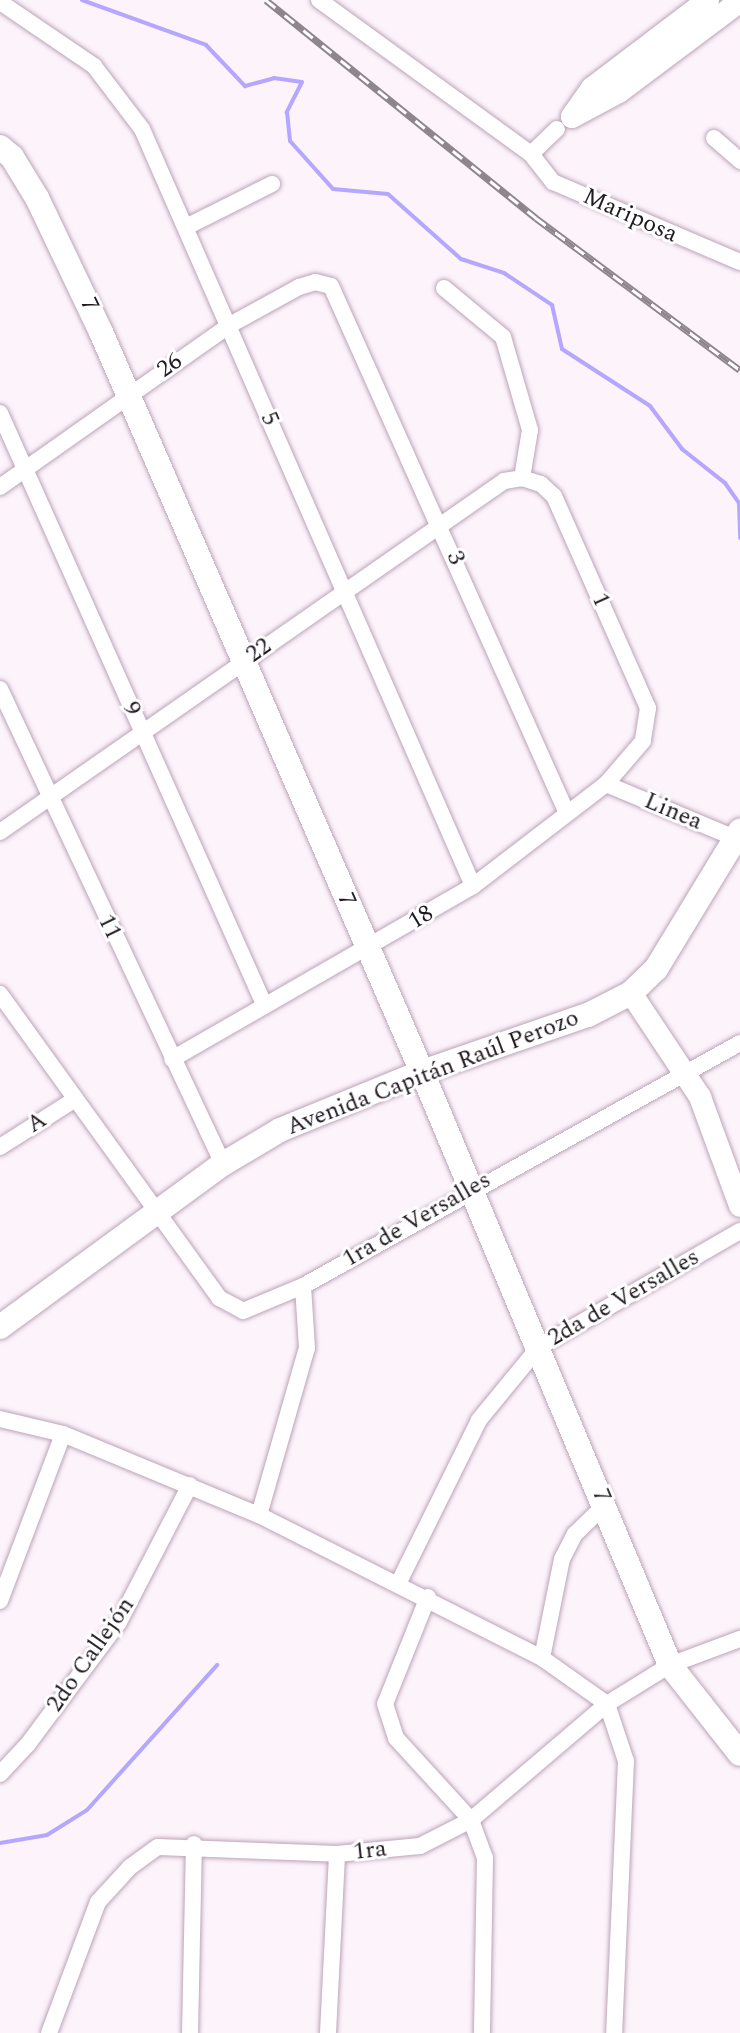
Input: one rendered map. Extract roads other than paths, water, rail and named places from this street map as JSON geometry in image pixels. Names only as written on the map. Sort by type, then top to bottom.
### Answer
[{"type":"main road","name":"7","points":[[0,147],[12,157],[37,198],[127,396],[422,1072],[670,1665],[740,1754]]},
{"type":"main road","name":"Avenida Capitán Raúl Perozo","points":[[0,1327],[223,1164],[315,1113],[422,1072],[588,1015],[631,993],[656,969],[739,837]]},
{"type":"street","name":"Mariposa","points":[[319,0],[531,154],[553,182],[740,262]]},
{"type":"street","points":[[531,154],[565,123],[592,88],[708,0]]},
{"type":"street","points":[[565,123],[610,98],[740,1]]},
{"type":"street","name":"5","points":[[0,2],[72,46],[115,89],[142,129],[188,226],[228,326],[473,886]]},
{"type":"street","points":[[714,138],[740,161]]},
{"type":"street","points":[[188,226],[272,184]]},
{"type":"street","name":"26","points":[[0,487],[228,326],[315,282],[331,286],[344,305]]},
{"type":"street","points":[[444,288],[503,337],[530,430],[522,478]]},
{"type":"street","name":"3","points":[[344,305],[566,811]]},
{"type":"street","name":"9","points":[[0,413],[264,1004]]},
{"type":"street","name":"22","points":[[0,832],[439,522],[504,481],[522,478]]},
{"type":"street","name":"1","points":[[522,478],[541,484],[554,496],[648,708],[643,741]]},
{"type":"street","name":"11","points":[[0,689],[48,799],[223,1164]]},
{"type":"street","name":"18","points":[[172,1059],[264,1004],[369,950],[473,886],[566,811],[606,784],[643,741]]},
{"type":"street","name":"Linea","points":[[606,784],[739,837]]},
{"type":"street","points":[[631,993],[700,1097],[740,1206]]},
{"type":"street","points":[[1,997],[219,1298],[243,1311],[303,1286],[307,1348],[259,1515]]},
{"type":"street","name":"1ra de Versalles","points":[[303,1286],[471,1189],[740,1043]]},
{"type":"street","name":"A","points":[[0,1147],[74,1100]]},
{"type":"street","name":"2da de Versalles","points":[[399,1582],[479,1420],[539,1347],[740,1231]]},
{"type":"street","points":[[0,1419],[63,1434],[259,1515],[399,1582],[542,1658],[607,1704],[626,1761],[614,2033]]},
{"type":"street","points":[[0,1601],[63,1434]]},
{"type":"street","name":"2do Callejón","points":[[0,1774],[28,1744],[119,1622],[190,1485]]},
{"type":"street","points":[[542,1658],[562,1559],[575,1534],[605,1505]]},
{"type":"street","points":[[428,1597],[385,1704],[396,1738],[471,1820],[485,1858],[482,2033]]},
{"type":"street","name":"1ra","points":[[49,2033],[98,1902],[130,1867],[158,1847],[194,1844],[337,1854],[420,1846],[471,1820],[607,1704],[670,1665],[740,1639]]},
{"type":"street","points":[[190,2033],[194,1844]]},
{"type":"street","points":[[328,2033],[337,1854]]},
{"type":"waterway","points":[[82,0],[206,45],[245,86],[274,78],[302,82],[287,112],[290,141],[333,189],[388,194],[461,259],[504,273],[552,305],[562,349],[650,406],[682,449],[725,483],[739,503],[740,538]]},
{"type":"waterway","points":[[0,1843],[47,1835],[87,1810],[217,1665]]},
{"type":"railway","points":[[266,0],[536,218],[740,370]]}]
